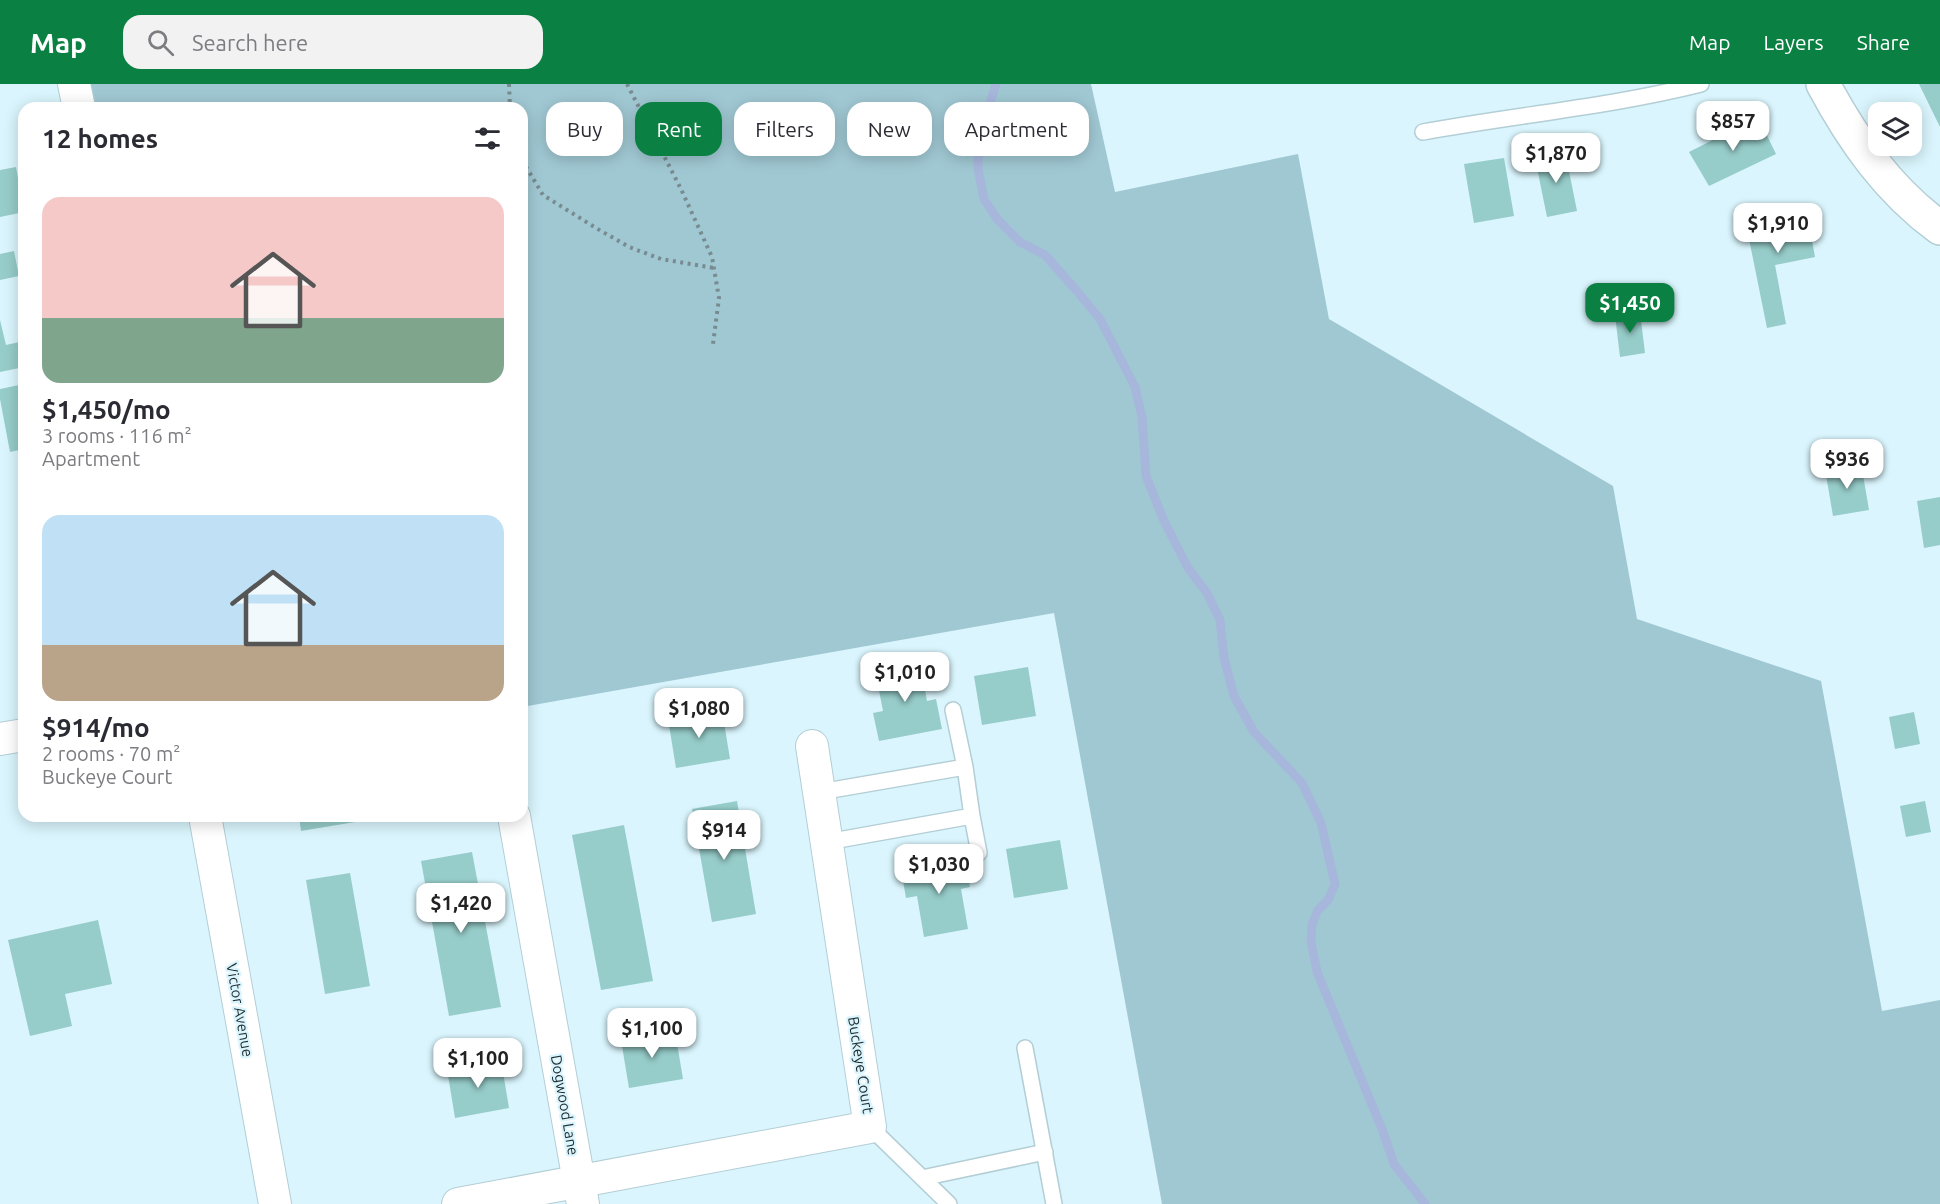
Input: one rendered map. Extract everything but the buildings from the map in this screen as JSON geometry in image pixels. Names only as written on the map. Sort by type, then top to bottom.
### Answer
[{"type":"main road","points":[[1823,84],[1846,126],[1875,167],[1896,190],[1940,228]]},
{"type":"street","points":[[74,84],[78,102]]},
{"type":"street","points":[[0,739],[18,736]]},
{"type":"street","name":"Buckeye Court","points":[[458,1204],[581,1193],[870,1127],[812,746]]},
{"type":"street","name":"Victor Avenue","points":[[206,822],[275,1204]]},
{"type":"street","name":"Dogwood Lane","points":[[515,822],[581,1193]]},
{"type":"lane","points":[[1423,132],[1485,120],[1550,112],[1674,91],[1701,84]]},
{"type":"lane","points":[[953,710],[979,853]]},
{"type":"lane","points":[[820,792],[965,767]]},
{"type":"lane","points":[[827,842],[972,816]]},
{"type":"lane","points":[[1025,1048],[1054,1204]]},
{"type":"lane","points":[[870,1127],[949,1204]]},
{"type":"lane","points":[[922,1178],[1045,1152]]},
{"type":"path","points":[[509,84],[510,102]]},
{"type":"path","points":[[627,84],[681,189],[712,257],[719,298],[713,344]]},
{"type":"path","points":[[528,170],[543,195],[629,247],[661,259],[714,268]]},
{"type":"shaded area","points":[[74,84],[1091,84],[1115,192],[1298,154],[1329,319],[1613,486],[1637,619],[1821,681],[1882,1011],[1940,1000],[1940,1204],[1162,1204],[1054,613],[528,706],[528,102],[78,102]]},
{"type":"waterway","points":[[996,84],[979,139],[978,169],[984,199],[997,219],[1020,242],[1045,255],[1100,319],[1135,387],[1142,417],[1146,476],[1164,521],[1188,568],[1207,593],[1220,620],[1224,658],[1234,696],[1254,732],[1302,783],[1321,823],[1335,884],[1328,900],[1318,910],[1312,924],[1311,941],[1317,972],[1382,1129],[1394,1164],[1425,1204]]}]
